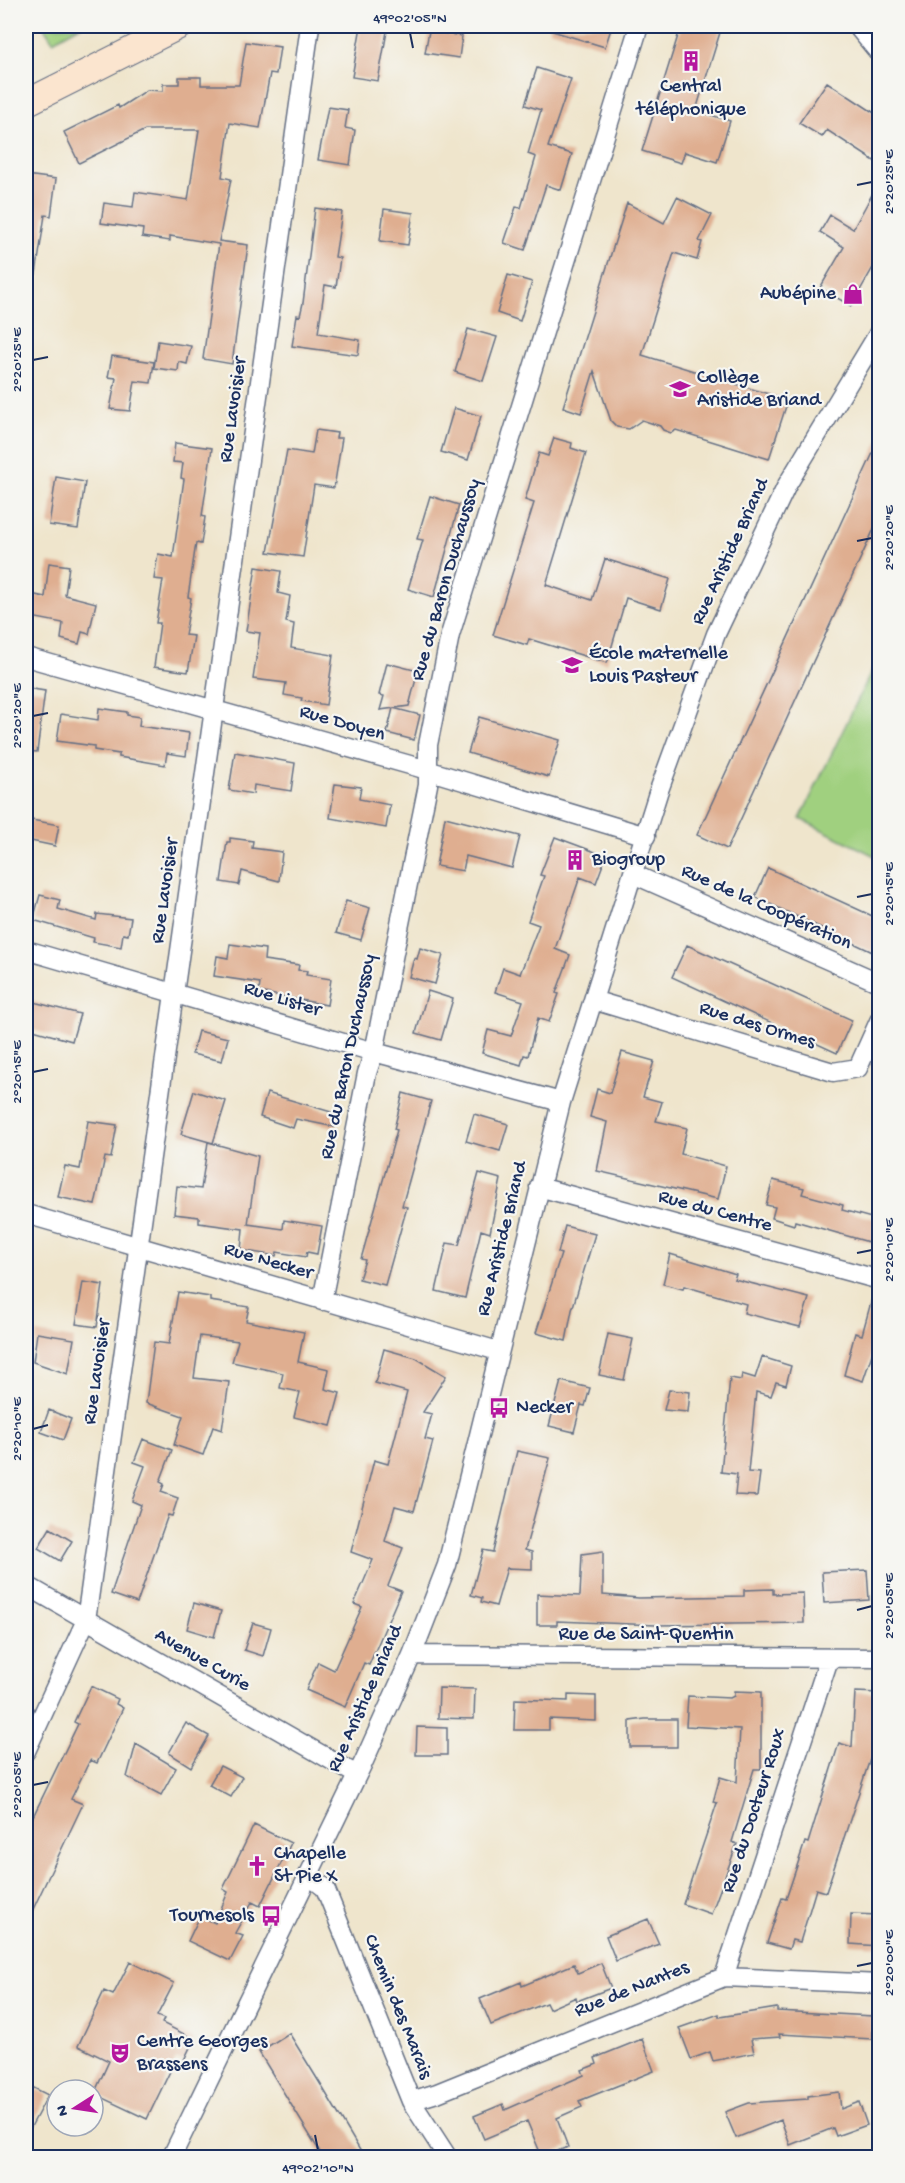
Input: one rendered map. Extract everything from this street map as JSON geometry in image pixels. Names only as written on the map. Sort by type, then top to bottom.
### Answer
[{"type":"street","points":[[26,103],[179,26]]},
{"type":"street","name":"Rue Lavoisier","points":[[26,1751],[86,1620],[310,26]]},
{"type":"street","name":"Rue du Baron Duchaussoy","points":[[322,1301],[429,771],[428,745],[450,635],[639,26]]},
{"type":"street","points":[[857,26],[879,54]]},
{"type":"street","name":"Rue Aristide Briand","points":[[171,2157],[357,1775],[412,1654],[447,1564],[561,1102],[633,874],[716,634],[787,485],[879,331]]},
{"type":"street","name":"Rue Doyen","points":[[26,657],[429,771],[646,836]]},
{"type":"street","name":"Rue de la Coopération","points":[[633,874],[879,983]]},
{"type":"street","name":"Rue Lister","points":[[26,950],[374,1052],[561,1102]]},
{"type":"street","name":"Rue des Ormes","points":[[593,1000],[833,1072],[858,1068],[879,1019]]},
{"type":"street","name":"Rue du Centre","points":[[539,1187],[879,1280]]},
{"type":"street","name":"Rue Necker","points":[[26,1214],[498,1351]]},
{"type":"street","name":"Avenue Curie","points":[[26,1585],[357,1775]]},
{"type":"street","name":"Rue de Saint-Quentin","points":[[412,1654],[879,1658]]},
{"type":"street","name":"Rue du Docteur Roux","points":[[724,1977],[829,1659]]},
{"type":"street","name":"Chemin des Marais","points":[[308,1875],[325,1888],[411,2101],[448,2157]]},
{"type":"street","name":"Rue de Nantes","points":[[411,2101],[447,2090],[724,1977],[879,1984]]},
{"type":"green space","points":[[43,26],[80,26],[53,41]]},
{"type":"green space","points":[[879,656],[879,858],[800,819]]},
{"type":"building","points":[[361,26],[388,26],[378,81],[352,77]]},
{"type":"building","points":[[549,26],[612,26],[605,47],[549,30]]},
{"type":"building","name":"Central téléphonique","points":[[681,26],[722,26],[697,107],[698,111],[730,121],[717,162],[685,152],[681,163],[642,151]]},
{"type":"building","points":[[429,31],[462,36],[459,58],[425,53]]},
{"type":"building","points":[[246,42],[280,47],[276,74],[270,73],[260,128],[230,123],[222,177],[231,179],[219,241],[248,245],[232,364],[203,359],[219,244],[170,236],[170,241],[142,237],[143,229],[101,223],[104,203],[133,207],[135,192],[188,200],[199,130],[145,130],[79,163],[64,132],[118,105],[119,108],[147,90],[163,91],[163,84],[179,84],[179,77],[201,77],[201,85],[239,85]]},
{"type":"building","points":[[537,68],[571,79],[548,147],[572,154],[561,190],[546,185],[525,250],[504,243],[516,207],[521,208],[536,157],[528,154],[541,110],[525,105]]},
{"type":"building","points":[[827,82],[879,116],[879,164],[827,130],[822,137],[799,123]]},
{"type":"building","points":[[328,107],[348,110],[345,128],[355,130],[350,165],[318,160]]},
{"type":"building","points":[[26,175],[56,179],[51,216],[45,215],[36,274],[26,274]]},
{"type":"building","points":[[879,182],[879,257],[851,306],[820,288],[844,247],[820,232],[830,215],[853,229]]},
{"type":"building","points":[[677,197],[712,215],[699,241],[702,242],[697,260],[674,253],[642,355],[788,400],[769,459],[676,430],[671,433],[660,426],[642,420],[629,429],[617,427],[611,421],[594,371],[581,413],[563,407],[627,203],[664,223]]},
{"type":"building","points":[[315,208],[342,212],[335,257],[340,258],[336,287],[325,285],[318,333],[360,340],[358,355],[292,346],[297,315],[300,316],[303,303]]},
{"type":"building","points":[[384,209],[413,213],[408,245],[380,241]]},
{"type":"building","points":[[508,275],[532,282],[520,321],[497,313]]},
{"type":"building","points":[[468,329],[497,337],[483,381],[455,372]]},
{"type":"building","points":[[158,341],[191,346],[187,364],[179,362],[178,371],[154,368]]},
{"type":"building","points":[[112,356],[154,362],[151,383],[135,381],[130,411],[110,409],[116,378],[108,377]]},
{"type":"building","points":[[454,408],[481,416],[468,460],[441,452]]},
{"type":"building","points":[[316,430],[337,433],[336,438],[342,438],[334,488],[314,485],[303,557],[268,552],[287,450],[312,454]]},
{"type":"building","points":[[554,438],[572,443],[571,448],[586,453],[546,585],[592,600],[605,559],[670,579],[661,609],[626,598],[607,663],[529,639],[527,645],[493,635],[534,503],[525,500],[539,453],[548,456]]},
{"type":"building","points":[[879,440],[879,518],[727,849],[697,835]]},
{"type":"building","points":[[175,443],[212,448],[202,516],[205,517],[201,544],[196,543],[188,597],[191,598],[185,635],[194,636],[188,672],[154,667],[160,623],[156,623],[163,580],[154,579],[158,554],[173,557],[184,479],[181,478],[183,463],[173,462]]},
{"type":"building","points":[[56,477],[85,482],[78,529],[49,525]]},
{"type":"building","points":[[430,496],[459,505],[434,597],[408,589],[423,540],[417,539]]},
{"type":"building","points":[[49,563],[69,566],[65,595],[96,603],[89,634],[82,632],[79,644],[61,639],[63,623],[26,616],[26,593],[45,597]]},
{"type":"building","points":[[256,567],[281,571],[278,593],[290,596],[286,622],[294,624],[291,648],[333,655],[326,705],[301,701],[302,698],[284,695],[286,683],[253,679],[260,633],[246,631]]},
{"type":"building","points":[[387,663],[418,671],[409,706],[380,710],[384,696],[379,695]]},
{"type":"building","points":[[26,688],[45,691],[37,752],[26,751]]},
{"type":"building","points":[[99,708],[127,712],[127,715],[140,717],[139,726],[189,733],[186,756],[167,753],[165,765],[119,757],[119,754],[94,750],[94,746],[57,741],[61,714],[98,720]]},
{"type":"building","points":[[393,708],[420,715],[414,740],[387,733]]},
{"type":"building","points":[[479,717],[560,740],[549,777],[468,753]]},
{"type":"building","points":[[235,752],[295,763],[291,791],[254,785],[253,794],[229,790]]},
{"type":"building","points":[[335,784],[361,787],[359,799],[390,805],[386,828],[330,818]]},
{"type":"building","points":[[445,817],[520,836],[512,868],[466,856],[463,871],[436,866]]},
{"type":"building","points":[[26,819],[59,825],[55,846],[26,840]]},
{"type":"building","points":[[555,837],[606,856],[596,883],[580,877],[555,949],[570,955],[556,993],[559,994],[549,1022],[538,1018],[528,1056],[524,1055],[521,1065],[482,1053],[488,1030],[511,1036],[523,1001],[495,992],[503,968],[520,974],[539,925],[528,921],[544,876],[540,875]]},
{"type":"building","points":[[230,838],[253,841],[252,848],[282,852],[279,881],[242,871],[239,885],[221,882],[227,842],[230,842]]},
{"type":"building","points":[[768,868],[879,919],[879,955],[755,897]]},
{"type":"building","points":[[40,895],[60,900],[58,909],[96,920],[97,914],[131,918],[128,935],[123,934],[121,947],[93,942],[94,938],[33,920]]},
{"type":"building","points":[[346,901],[370,908],[361,940],[336,933]]},
{"type":"building","points":[[230,944],[265,949],[264,960],[299,965],[298,970],[307,971],[306,975],[331,979],[327,1005],[259,992],[260,983],[214,976],[217,956],[228,958]]},
{"type":"building","points":[[687,945],[852,1020],[837,1053],[672,977]]},
{"type":"building","points":[[420,948],[443,955],[435,984],[409,977],[414,958],[417,959]]},
{"type":"building","points":[[428,991],[453,999],[441,1040],[416,1033]]},
{"type":"building","points":[[26,1000],[80,1014],[72,1041],[26,1028]]},
{"type":"building","points":[[198,1031],[228,1038],[222,1061],[192,1054]]},
{"type":"building","points":[[622,1052],[654,1061],[643,1097],[662,1102],[656,1121],[687,1128],[681,1154],[726,1166],[718,1199],[597,1171],[607,1122],[590,1117],[597,1089],[610,1093]]},
{"type":"building","points":[[194,1091],[226,1101],[213,1143],[181,1134]]},
{"type":"building","points":[[267,1093],[338,1114],[335,1127],[296,1119],[293,1128],[260,1117]]},
{"type":"building","points":[[403,1093],[431,1101],[402,1206],[407,1207],[385,1285],[359,1279],[365,1260],[361,1259],[397,1130],[394,1129]]},
{"type":"building","points":[[474,1114],[508,1124],[500,1151],[466,1141]]},
{"type":"building","points":[[88,1121],[117,1125],[111,1158],[105,1157],[95,1205],[58,1197],[65,1166],[80,1169]]},
{"type":"building","points":[[208,1142],[258,1156],[248,1224],[283,1229],[284,1220],[322,1226],[317,1254],[307,1252],[306,1257],[277,1252],[276,1256],[241,1250],[243,1229],[199,1223],[199,1217],[174,1214],[177,1186],[201,1189]]},
{"type":"building","points":[[479,1173],[501,1179],[490,1233],[481,1230],[465,1298],[436,1291],[447,1243],[459,1245]]},
{"type":"building","points":[[773,1180],[804,1188],[802,1194],[843,1205],[842,1210],[879,1220],[879,1245],[795,1221],[794,1225],[772,1218],[775,1207],[766,1205]]},
{"type":"building","points":[[565,1226],[595,1234],[572,1310],[566,1341],[536,1333],[561,1254],[558,1253]]},
{"type":"building","points":[[670,1254],[736,1274],[734,1279],[809,1298],[800,1327],[744,1313],[746,1304],[684,1286],[683,1289],[663,1284]]},
{"type":"building","points":[[83,1282],[103,1285],[97,1327],[76,1324]]},
{"type":"building","points":[[874,1291],[879,1292],[879,1349],[874,1348],[863,1381],[844,1375],[855,1333],[862,1335]]},
{"type":"building","points":[[178,1292],[210,1297],[210,1301],[249,1307],[246,1321],[304,1332],[298,1362],[329,1369],[325,1389],[340,1393],[331,1426],[294,1417],[300,1392],[280,1388],[283,1373],[232,1362],[238,1341],[200,1336],[194,1378],[229,1382],[222,1430],[213,1427],[203,1455],[174,1445],[183,1416],[146,1403],[154,1342],[169,1344]]},
{"type":"building","points":[[37,1333],[74,1339],[68,1374],[33,1362]]},
{"type":"building","points":[[608,1334],[633,1339],[624,1380],[599,1375]]},
{"type":"building","points":[[384,1349],[416,1358],[446,1376],[423,1412],[432,1414],[425,1439],[433,1441],[414,1511],[395,1506],[385,1541],[403,1548],[388,1586],[401,1591],[369,1665],[364,1663],[345,1707],[306,1690],[318,1662],[334,1670],[362,1607],[354,1604],[373,1560],[351,1552],[374,1460],[388,1464],[407,1392],[375,1383]]},
{"type":"building","points":[[762,1357],[791,1366],[786,1385],[776,1382],[771,1396],[756,1392],[748,1472],[760,1473],[757,1496],[735,1495],[737,1474],[721,1472],[730,1378],[741,1380],[742,1374],[755,1378]]},
{"type":"building","points":[[561,1381],[590,1388],[585,1406],[581,1405],[574,1432],[549,1426]]},
{"type":"building","points":[[669,1390],[690,1392],[688,1412],[664,1410]]},
{"type":"building","points":[[49,1410],[71,1419],[63,1440],[41,1432]]},
{"type":"building","points":[[143,1439],[172,1450],[160,1482],[164,1484],[161,1492],[178,1498],[172,1516],[168,1515],[137,1603],[111,1594],[141,1505],[132,1501],[145,1466],[134,1462]]},
{"type":"building","points":[[517,1451],[550,1458],[525,1550],[532,1552],[532,1569],[507,1568],[496,1606],[481,1602],[482,1598],[471,1595],[483,1550],[493,1552]]},
{"type":"building","points":[[50,1528],[72,1541],[60,1561],[38,1548]]},
{"type":"building","points":[[603,1551],[603,1595],[639,1598],[744,1596],[744,1590],[773,1589],[773,1594],[803,1593],[804,1623],[656,1625],[557,1621],[557,1625],[537,1625],[537,1594],[580,1596],[582,1554]]},
{"type":"building","points":[[867,1570],[869,1600],[824,1603],[822,1572]]},
{"type":"building","points":[[194,1603],[221,1611],[214,1637],[187,1629]]},
{"type":"building","points":[[253,1623],[271,1628],[263,1656],[244,1650]]},
{"type":"building","points":[[91,1686],[118,1699],[116,1704],[123,1708],[97,1763],[90,1760],[71,1799],[83,1804],[26,1924],[26,1831],[78,1724],[74,1722]]},
{"type":"building","points":[[439,1688],[475,1689],[474,1719],[438,1718]]},
{"type":"building","points":[[734,1691],[761,1692],[761,1769],[754,1769],[732,1842],[737,1844],[711,1914],[683,1904],[717,1803],[713,1802],[720,1777],[737,1782],[740,1729],[686,1726],[688,1696],[730,1698],[734,1696]]},
{"type":"building","points":[[855,1692],[879,1693],[878,1735],[826,1892],[816,1889],[800,1942],[792,1940],[789,1949],[767,1943],[782,1898],[786,1899],[805,1842],[808,1843],[839,1743],[852,1747]]},
{"type":"building","points":[[568,1695],[596,1696],[596,1721],[549,1719],[549,1730],[514,1730],[515,1699],[568,1701]]},
{"type":"building","points":[[677,1719],[677,1747],[630,1747],[630,1721]]},
{"type":"building","points":[[186,1723],[209,1736],[191,1767],[169,1753]]},
{"type":"building","points":[[417,1727],[447,1728],[447,1755],[416,1755]]},
{"type":"building","points":[[136,1744],[176,1768],[161,1795],[127,1777]]},
{"type":"building","points":[[220,1766],[242,1777],[231,1797],[209,1785]]},
{"type":"building","name":"Chapelle St Pie X","points":[[254,1825],[291,1843],[260,1906],[252,1902],[235,1933],[243,1936],[230,1961],[188,1941],[200,1916],[215,1923],[228,1892],[223,1889]]},
{"type":"building","points":[[851,1914],[879,1915],[879,1946],[850,1944]]},
{"type":"building","points":[[648,1919],[659,1944],[616,1961],[606,1936]]},
{"type":"building","name":"Centre Georges Brassens","points":[[130,1962],[174,1983],[157,2016],[164,2019],[162,2023],[194,2039],[183,2062],[176,2059],[147,2119],[105,2099],[105,2078],[101,2078],[109,2061],[78,2046],[104,1991],[113,1995]]},
{"type":"building","points":[[601,1963],[611,1988],[577,2001],[576,1997],[549,2009],[546,2003],[491,2025],[480,1999],[521,1982],[522,1986],[574,1964],[578,1973]]},
{"type":"building","points":[[777,2008],[777,2011],[873,2016],[873,2039],[779,2034],[780,2037],[751,2039],[754,2053],[713,2061],[710,2052],[691,2059],[679,2028],[719,2014],[719,2017]]},
{"type":"building","points":[[289,2033],[364,2157],[323,2157],[259,2052]]},
{"type":"building","points":[[642,2039],[654,2071],[579,2101],[582,2107],[557,2118],[568,2147],[542,2157],[527,2121],[484,2139],[474,2116],[503,2104],[505,2110],[584,2075],[582,2070],[597,2064],[595,2058]]},
{"type":"building","points":[[26,2084],[45,2094],[45,2101],[26,2136]]},
{"type":"building","points":[[839,2092],[841,2109],[859,2102],[867,2125],[836,2136],[833,2128],[790,2145],[781,2120],[736,2138],[725,2112],[749,2103],[808,2099],[808,2096]]},
{"type":"place","name":"Central téléphonique","points":[[691,61]]},
{"type":"place","name":"Aubépine","points":[[853,294]]},
{"type":"place","name":"Collège Aristide Briand","points":[[680,389]]},
{"type":"place","name":"École maternelle Louis Pasteur","points":[[572,665]]},
{"type":"place","name":"Biogroup","points":[[575,860]]},
{"type":"place","name":"Necker","points":[[499,1408]]},
{"type":"place","name":"Chapelle St Pie X","points":[[257,1866]]},
{"type":"place","name":"Tournesols","points":[[271,1916]]},
{"type":"place","name":"Centre Georges Brassens","points":[[120,2053]]}]
